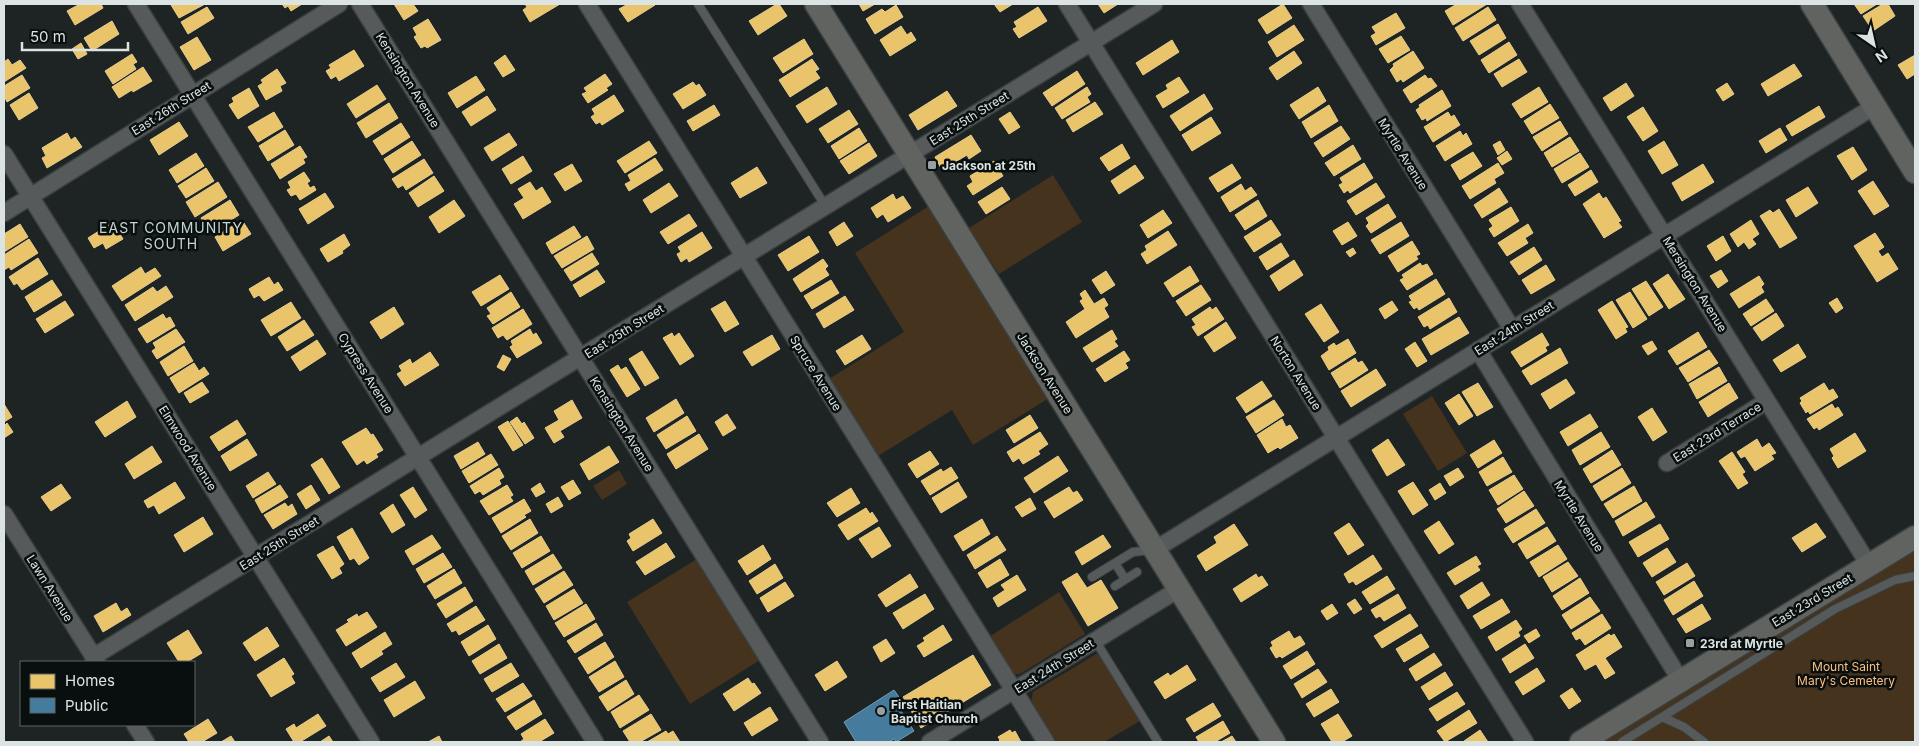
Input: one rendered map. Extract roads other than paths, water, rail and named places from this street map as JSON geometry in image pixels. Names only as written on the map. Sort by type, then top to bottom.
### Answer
[{"type":"street","name":"Cypress Avenue","points":[[136,4],[595,742]]},
{"type":"street","name":"East 26th Street","points":[[4,213],[339,4]]},
{"type":"street","name":"Kensington Avenue","points":[[360,4],[820,742]]},
{"type":"street","name":"Spruce Avenue","points":[[587,4],[1046,742]]},
{"type":"street","name":"Jackson Avenue","points":[[816,4],[1274,742]]},
{"type":"street","name":"Norton Avenue","points":[[1067,4],[1525,742]]},
{"type":"street","name":"East 25th Street","points":[[95,660],[256,556],[1154,4]]},
{"type":"street","name":"Myrtle Avenue","points":[[1311,4],[1512,329]]},
{"type":"street","name":"Mersington Avenue","points":[[1520,4],[1869,565]]},
{"type":"street","points":[[1812,4],[1915,172]]},
{"type":"street","name":"East 24th Street","points":[[1154,550],[1875,106]]},
{"type":"street","name":"Elmwood Avenue","points":[[4,154],[371,742]]},
{"type":"street","name":"Myrtle Avenue","points":[[1478,350],[1680,681]]},
{"type":"street","name":"East 23rd Terrace","points":[[1667,463],[1767,401]]},
{"type":"street","name":"Lawn Avenue","points":[[4,514],[95,660]]},
{"type":"street","name":"East 23rd Street","points":[[1581,742],[1915,537]]},
{"type":"street","name":"East 24th Street","points":[[930,742],[1179,589]]},
{"type":"street","points":[[136,726],[146,742]]},
{"type":"lane","points":[[698,4],[826,207]]},
{"type":"lane","points":[[1092,577],[1133,552],[1154,550]]},
{"type":"lane","points":[[1115,563],[1125,580]]},
{"type":"lane","points":[[1116,586],[1137,572]]},
{"type":"lane","points":[[1622,742],[1834,609],[1895,580],[1915,576]]},
{"type":"lane","points":[[1095,640],[1158,742]]},
{"type":"lane","points":[[1662,717],[1684,726],[1704,742]]},
{"type":"place","name":"Jackson at 25th","points":[[932,165]]},
{"type":"place","name":"23rd at Myrtle","points":[[1690,643]]},
{"type":"place","name":"First Haitian Baptist Church","points":[[881,711]]},
{"type":"district","name":"EAST COMMUNITY SOUTH","points":[[171,236]]},
{"type":"park label","name":"Mount Saint Mary's Cemetery","points":[[1846,673]]}]
